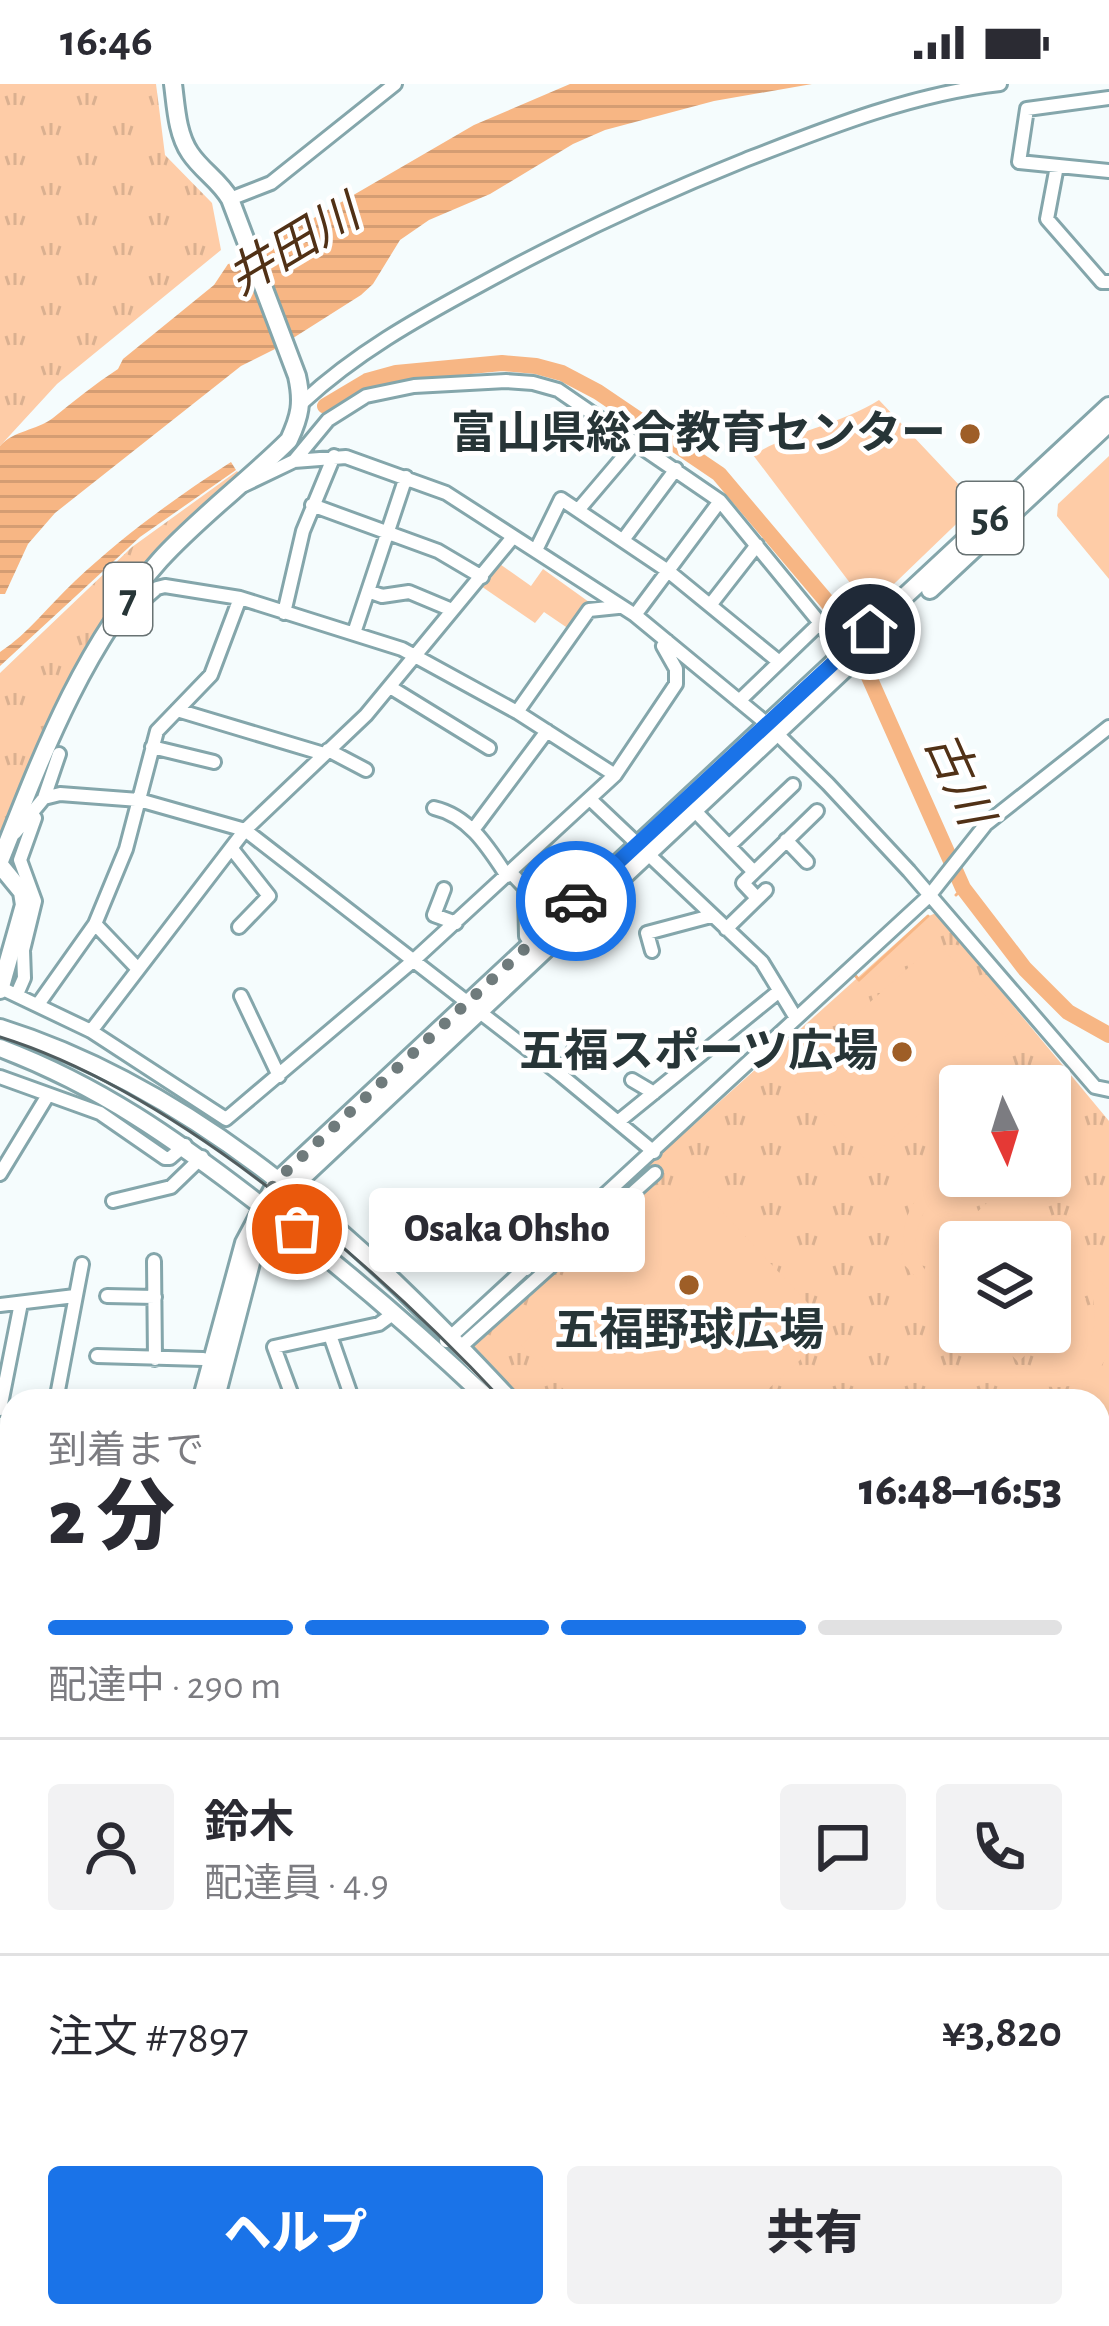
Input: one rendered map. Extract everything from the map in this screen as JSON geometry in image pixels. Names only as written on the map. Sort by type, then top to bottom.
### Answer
[{"type":"main road","points":[[173,84],[178,124],[190,154],[216,178],[230,200],[297,376],[302,402]]},
{"type":"main road","name":"7","points":[[6,990],[24,905],[22,892],[0,863],[50,737],[104,632],[163,556],[289,440],[302,402]]},
{"type":"main road","name":"56","points":[[872,635],[1109,406]]},
{"type":"main road","name":"56","points":[[474,1006],[531,943],[694,809],[843,654],[872,635],[1109,423]]},
{"type":"main road","name":"56","points":[[216,1389],[234,1271],[283,1185],[771,728]]},
{"type":"main road","points":[[0,1028],[98,1068],[147,1095],[283,1185],[459,1340],[501,1389]]},
{"type":"main road","points":[[0,1048],[101,1092],[202,1157],[394,1312],[477,1389]]},
{"type":"main road","name":"56","points":[[206,1389],[217,1363]]},
{"type":"street","points":[[230,200],[271,183],[395,84]]},
{"type":"street","points":[[302,402],[342,366],[387,336],[616,214],[846,122],[930,97],[1000,84]]},
{"type":"street","points":[[1109,98],[1027,110],[1019,162],[1109,171]]},
{"type":"street","points":[[1057,166],[1047,219],[1102,282],[1109,282]]},
{"type":"street","points":[[294,461],[328,420],[350,403],[414,386],[532,382],[568,395],[720,501],[843,654]]},
{"type":"street","points":[[579,509],[636,442]]},
{"type":"street","points":[[243,486],[294,461],[334,456],[406,478],[446,493],[628,611],[771,728],[932,892],[1095,1087],[1109,1090]]},
{"type":"street","points":[[284,613],[312,505],[334,456]]},
{"type":"street","points":[[623,540],[676,470]]},
{"type":"street","points":[[354,633],[406,478]]},
{"type":"street","points":[[536,550],[561,499],[668,571],[778,662]]},
{"type":"street","points":[[628,611],[668,571],[720,501]]},
{"type":"street","points":[[312,505],[438,551],[482,577]]},
{"type":"street","points":[[91,1031],[245,830],[390,687],[513,537]]},
{"type":"street","points":[[711,604],[757,544]]},
{"type":"street","points":[[104,632],[158,588],[240,598],[416,656],[517,712],[615,775]]},
{"type":"street","points":[[368,592],[382,596],[409,592],[452,610]]},
{"type":"street","points":[[39,1003],[94,924],[126,849],[157,731],[211,675],[240,598]]},
{"type":"street","points":[[517,712],[589,610],[602,606],[628,611]]},
{"type":"street","points":[[739,701],[820,623]]},
{"type":"street","points":[[6,990],[91,1031],[226,1119],[592,801],[676,684],[676,668],[663,646],[667,641]]},
{"type":"street","points":[[390,687],[489,748]]},
{"type":"street","points":[[177,710],[326,752],[366,770]]},
{"type":"street","points":[[459,1340],[526,1269],[932,892],[986,824],[1109,728]]},
{"type":"street","points":[[472,830],[547,731]]},
{"type":"street","points":[[152,747],[214,762]]},
{"type":"street","points":[[6,990],[23,978],[23,950],[35,901],[20,860],[59,754]]},
{"type":"street","points":[[729,846],[793,784]]},
{"type":"street","points":[[7,842],[41,800],[81,794],[140,800],[245,830],[474,1006],[654,1153]]},
{"type":"street","points":[[592,801],[762,962],[796,1018]]},
{"type":"street","points":[[434,808],[448,811],[472,830],[535,898],[551,890]]},
{"type":"street","points":[[694,809],[754,872]]},
{"type":"street","points":[[726,928],[762,894],[743,883],[817,811]]},
{"type":"street","points":[[787,840],[808,862]]},
{"type":"street","points":[[232,849],[269,896],[238,927]]},
{"type":"street","points":[[444,889],[434,914],[456,923]]},
{"type":"street","points":[[525,889],[526,936],[531,943]]},
{"type":"street","points":[[652,951],[647,933],[711,916]]},
{"type":"street","points":[[94,924],[137,968]]},
{"type":"street","points":[[619,1121],[778,992]]},
{"type":"street","points":[[241,996],[279,1076]]},
{"type":"street","points":[[561,1075],[579,1040]]},
{"type":"street","points":[[147,1095],[160,1075]]},
{"type":"street","points":[[0,1077],[100,1113],[165,1158],[185,1145]]},
{"type":"street","points":[[632,1080],[654,1093]]},
{"type":"street","points":[[0,1174],[48,1095]]},
{"type":"street","points":[[113,1202],[172,1187],[202,1157]]},
{"type":"street","points":[[436,1350],[459,1340],[655,1173]]},
{"type":"street","points":[[536,1208],[557,1240]]},
{"type":"street","points":[[499,1225],[526,1269]]},
{"type":"street","points":[[154,1262],[155,1359]]},
{"type":"street","points":[[58,1389],[82,1264]]},
{"type":"street","points":[[0,1305],[76,1296]]},
{"type":"street","points":[[107,1296],[155,1297]]},
{"type":"street","points":[[4,1389],[21,1303]]},
{"type":"street","points":[[290,1389],[274,1347],[379,1324],[394,1312]]},
{"type":"street","points":[[330,1335],[349,1389]]},
{"type":"street","points":[[97,1356],[217,1363]]},
{"type":"green space","points":[[0,84],[156,84],[165,155],[212,203],[221,250],[57,384],[0,446]]},
{"type":"green space","points":[[879,400],[977,504],[869,608],[753,455]]},
{"type":"green space","points":[[1109,456],[1109,579],[1057,516],[1058,504]]},
{"type":"green space","points":[[237,471],[243,478],[145,568],[0,848],[0,673],[132,547]]},
{"type":"green space","points":[[497,562],[531,586],[543,569],[589,602],[569,629],[544,612],[535,623],[478,584]]},
{"type":"green space","points":[[936,913],[1062,1065],[939,1065],[939,1197],[1071,1197],[1071,1075],[1109,1121],[1109,1389],[509,1389],[461,1334],[924,918]]},
{"type":"green space","name":"五福スポーツ広場","points":[[937,942],[1015,1028],[974,1065],[939,1065],[939,1096],[867,1161],[789,1075]]},
{"type":"green space","points":[[939,1179],[939,1197],[922,1217],[916,1249],[939,1286],[939,1302],[898,1258],[905,1251],[909,1213]]},
{"type":"green space","name":"五福野球広場","points":[[696,1184],[833,1330],[768,1389],[563,1389],[521,1345]]},
{"type":"green space","points":[[1002,1197],[1022,1197],[1044,1221],[1027,1219]]},
{"type":"green space","points":[[991,1199],[1012,1221],[968,1221]]},
{"type":"green space","points":[[939,1248],[939,1278],[924,1262]]},
{"type":"green space","points":[[1071,1250],[1109,1291],[1106,1358],[1084,1381],[1070,1386],[1038,1385],[996,1365],[987,1372],[978,1363],[973,1353],[984,1357],[1002,1353],[1037,1373],[1069,1368],[1081,1357],[1094,1326],[1090,1289],[1071,1313],[1071,1284],[1079,1281],[1087,1286],[1071,1268]]},
{"type":"green space","points":[[919,1284],[939,1306],[939,1319],[911,1291]]},
{"type":"water","name":"井田川","points":[[570,84],[812,84],[714,101],[605,130],[490,194],[429,220],[400,240],[361,295],[241,366],[55,513],[28,544],[5,594],[0,594],[0,446],[46,422],[118,369],[123,359],[214,285],[228,264],[474,125]]},
{"type":"water","points":[[231,462],[236,470],[140,537],[0,666],[0,652],[93,564]]},
{"type":"waterway","name":"古川","points":[[325,406],[367,381],[396,373],[502,363],[536,366],[598,392],[719,474],[845,623],[963,888],[1025,969],[1068,1012],[1109,1035]]},
{"type":"waterway","points":[[956,895],[963,888]]},
{"type":"waterway","points":[[466,1334],[854,974],[859,980],[928,916]]},
{"type":"tram line","points":[[0,1037],[67,1063],[136,1098],[204,1141],[336,1241],[491,1389]]},
{"type":"way so far","points":[[297,1229],[261,1205],[277,1180],[576,901]]},
{"type":"place","name":"富山県総合教育センター","points":[[970,434]]},
{"type":"place","name":"五福スポーツ広場","points":[[902,1052]]},
{"type":"place","name":"Osaka Ohsho","points":[[297,1229]]},
{"type":"place","name":"五福野球広場","points":[[689,1285]]},
{"type":"route","points":[[576,901],[870,629]]}]
